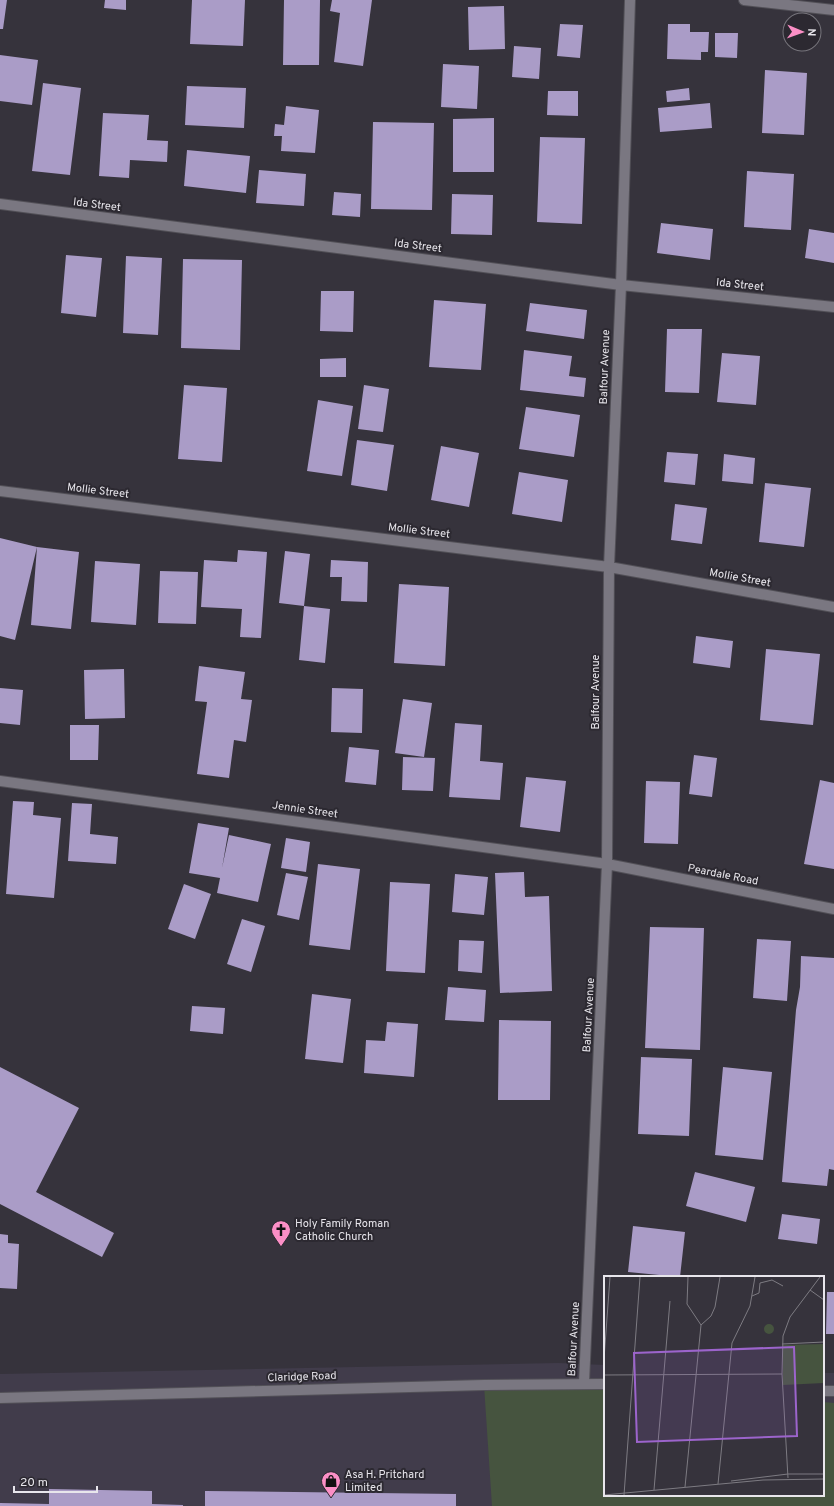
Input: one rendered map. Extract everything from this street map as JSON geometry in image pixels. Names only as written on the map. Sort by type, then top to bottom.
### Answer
[{"type":"street","name":"Balfour Avenue","points":[[584,1384],[608,864],[609,567],[621,285],[630,0]]},
{"type":"street","points":[[744,0],[834,10]]},
{"type":"street","name":"Ida Street","points":[[0,204],[621,285],[834,307]]},
{"type":"street","name":"Mollie Street","points":[[0,491],[609,567],[834,608]]},
{"type":"street","name":"Jennie Street","points":[[0,781],[608,864]]},
{"type":"street","name":"Peardale Road","points":[[608,864],[834,909]]},
{"type":"street","name":"Claridge Road","points":[[0,1398],[484,1385],[604,1384]]},
{"type":"street","points":[[824,1391],[834,1392]]},
{"type":"shaded area","points":[[558,1363],[604,1365],[604,1496],[824,1496],[824,1373],[834,1373],[834,1506],[0,1506],[0,1374]]},
{"type":"green space","points":[[484,1385],[604,1385],[604,1496],[824,1496],[824,1402],[834,1403],[834,1506],[492,1506]]},
{"type":"building","points":[[0,0],[7,0],[3,29],[0,29]]},
{"type":"building","points":[[105,0],[126,0],[126,10],[104,8]]},
{"type":"building","points":[[192,0],[245,0],[243,46],[190,44]]},
{"type":"building","points":[[284,0],[320,0],[319,65],[283,65]]},
{"type":"building","points":[[332,0],[372,0],[363,66],[334,62],[340,13],[330,11]]},
{"type":"building","points":[[504,6],[505,49],[469,50],[468,7]]},
{"type":"building","points":[[560,24],[583,25],[580,58],[557,56]]},
{"type":"building","points":[[668,24],[690,24],[690,32],[709,32],[708,52],[701,52],[701,60],[667,59]]},
{"type":"building","points":[[715,33],[738,33],[737,58],[715,57]]},
{"type":"building","points":[[514,46],[541,48],[539,79],[512,77]]},
{"type":"building","points":[[0,55],[38,60],[32,105],[0,101]]},
{"type":"building","points":[[443,64],[479,66],[477,109],[441,107]]},
{"type":"building","points":[[765,70],[807,73],[804,135],[762,133]]},
{"type":"building","points":[[43,83],[81,88],[70,175],[32,171]]},
{"type":"building","points":[[187,86],[246,88],[244,128],[185,125]]},
{"type":"building","points":[[689,88],[690,100],[667,102],[666,91]]},
{"type":"building","points":[[548,91],[578,91],[578,116],[547,115]]},
{"type":"building","points":[[710,103],[712,128],[660,132],[658,108]]},
{"type":"building","points":[[286,106],[319,110],[315,153],[281,151],[282,136],[274,136],[275,124],[284,125]]},
{"type":"building","points":[[103,113],[149,115],[147,140],[168,141],[167,162],[130,160],[129,178],[99,176]]},
{"type":"building","points":[[494,118],[494,172],[453,172],[453,119]]},
{"type":"building","points":[[373,122],[434,123],[432,210],[371,209]]},
{"type":"building","points":[[540,137],[585,138],[582,224],[537,222]]},
{"type":"building","points":[[187,150],[250,156],[246,193],[184,186]]},
{"type":"building","points":[[259,170],[306,174],[304,206],[256,203]]},
{"type":"building","points":[[747,171],[794,174],[791,230],[744,227]]},
{"type":"building","points":[[334,192],[361,194],[360,217],[332,215]]},
{"type":"building","points":[[452,194],[493,195],[492,235],[451,234]]},
{"type":"building","points":[[661,223],[713,229],[710,260],[657,253]]},
{"type":"building","points":[[809,229],[834,233],[834,263],[805,258]]},
{"type":"building","points":[[66,255],[102,258],[96,317],[61,313]]},
{"type":"building","points":[[126,256],[162,258],[158,335],[123,333]]},
{"type":"building","points":[[183,259],[242,260],[240,350],[181,348]]},
{"type":"building","points":[[321,291],[354,291],[353,332],[320,331]]},
{"type":"building","points":[[434,300],[486,304],[481,370],[429,367]]},
{"type":"building","points":[[530,303],[587,310],[584,339],[526,331]]},
{"type":"building","points":[[667,329],[702,329],[699,393],[665,392]]},
{"type":"building","points":[[524,350],[572,356],[569,376],[586,378],[584,397],[520,390]]},
{"type":"building","points":[[722,353],[760,356],[756,405],[717,402]]},
{"type":"building","points":[[346,358],[346,377],[320,377],[320,359]]},
{"type":"building","points":[[184,385],[227,388],[222,462],[178,459]]},
{"type":"building","points":[[364,385],[389,389],[383,432],[358,429]]},
{"type":"building","points":[[318,400],[353,406],[342,476],[307,471]]},
{"type":"building","points":[[526,407],[580,415],[574,457],[519,449]]},
{"type":"building","points":[[357,440],[394,445],[387,491],[351,485]]},
{"type":"building","points":[[441,446],[479,453],[469,507],[431,500]]},
{"type":"building","points":[[667,452],[698,454],[695,485],[664,482]]},
{"type":"building","points":[[724,454],[755,458],[753,484],[722,481]]},
{"type":"building","points":[[519,472],[568,480],[562,522],[512,514]]},
{"type":"building","points":[[765,483],[811,488],[804,547],[759,542]]},
{"type":"building","points":[[675,504],[707,508],[702,544],[671,540]]},
{"type":"building","points":[[0,538],[37,547],[15,640],[0,636]]},
{"type":"building","points":[[37,547],[79,552],[71,629],[31,625]]},
{"type":"building","points":[[238,550],[267,552],[261,638],[240,637],[242,609],[201,607],[204,560],[237,562]]},
{"type":"building","points":[[285,551],[310,554],[304,606],[279,603]]},
{"type":"building","points":[[331,560],[368,562],[367,602],[341,601],[342,577],[330,577]]},
{"type":"building","points":[[95,561],[140,564],[136,625],[91,622]]},
{"type":"building","points":[[160,571],[198,572],[196,624],[158,623]]},
{"type":"building","points":[[399,584],[449,587],[445,666],[394,663]]},
{"type":"building","points":[[304,606],[330,609],[325,663],[299,660]]},
{"type":"building","points":[[696,636],[733,641],[730,668],[693,663]]},
{"type":"building","points":[[766,649],[820,654],[813,725],[760,720]]},
{"type":"building","points":[[199,666],[245,672],[241,699],[252,700],[246,742],[234,740],[229,778],[197,774],[207,702],[195,701]]},
{"type":"building","points":[[124,669],[125,718],[85,719],[84,670]]},
{"type":"building","points":[[0,688],[23,690],[20,725],[0,723]]},
{"type":"building","points":[[332,688],[363,689],[362,733],[331,732]]},
{"type":"building","points":[[403,699],[432,703],[424,757],[395,753]]},
{"type":"building","points":[[455,723],[482,725],[480,761],[503,763],[500,800],[449,797]]},
{"type":"building","points":[[70,725],[99,725],[98,760],[70,760]]},
{"type":"building","points":[[349,747],[379,750],[376,785],[345,782]]},
{"type":"building","points":[[694,755],[717,758],[712,797],[689,794]]},
{"type":"building","points":[[403,757],[435,758],[433,791],[402,790]]},
{"type":"building","points":[[526,777],[566,781],[560,832],[520,827]]},
{"type":"building","points":[[820,780],[834,783],[834,869],[804,864]]},
{"type":"building","points":[[646,781],[680,782],[678,844],[644,843]]},
{"type":"building","points":[[13,801],[34,802],[33,815],[61,818],[54,898],[6,894]]},
{"type":"building","points":[[72,803],[92,804],[90,834],[118,837],[116,864],[68,861]]},
{"type":"building","points":[[198,823],[229,828],[222,868],[229,835],[271,844],[258,902],[217,893],[220,878],[189,873]]},
{"type":"building","points":[[286,838],[310,842],[306,872],[281,868]]},
{"type":"building","points":[[318,864],[360,869],[350,950],[309,945]]},
{"type":"building","points":[[524,872],[525,897],[549,896],[552,991],[500,993],[495,873]]},
{"type":"building","points":[[286,873],[308,877],[299,920],[277,915]]},
{"type":"building","points":[[455,874],[488,877],[484,915],[452,912]]},
{"type":"building","points":[[390,882],[430,884],[425,973],[386,971]]},
{"type":"building","points":[[184,884],[211,894],[195,939],[168,929]]},
{"type":"building","points":[[242,919],[265,926],[251,972],[227,964]]},
{"type":"building","points":[[650,927],[704,928],[700,1050],[645,1048]]},
{"type":"building","points":[[757,939],[791,941],[787,1001],[753,998]]},
{"type":"building","points":[[459,940],[484,941],[482,973],[458,971]]},
{"type":"building","points":[[801,956],[834,958],[834,1170],[829,1169],[827,1186],[782,1182],[796,1010],[800,987]]},
{"type":"building","points":[[448,987],[486,990],[484,1022],[445,1020]]},
{"type":"building","points":[[312,994],[351,999],[343,1063],[305,1059]]},
{"type":"building","points":[[192,1006],[225,1008],[223,1034],[190,1031]]},
{"type":"building","points":[[499,1020],[551,1021],[550,1100],[498,1100]]},
{"type":"building","points":[[387,1022],[418,1024],[414,1077],[364,1073],[366,1040],[385,1041]]},
{"type":"building","points":[[641,1057],[692,1059],[689,1136],[638,1134]]},
{"type":"building","points":[[0,1067],[79,1108],[36,1192],[114,1233],[102,1257],[0,1204]]},
{"type":"building","points":[[723,1067],[772,1072],[763,1160],[715,1155]]},
{"type":"building","points":[[695,1172],[755,1187],[746,1222],[686,1206]]},
{"type":"building","points":[[782,1214],[820,1219],[817,1244],[778,1239]]},
{"type":"building","points":[[633,1226],[685,1232],[680,1276],[628,1272]]},
{"type":"building","points":[[0,1234],[8,1235],[8,1243],[19,1244],[17,1289],[0,1288]]},
{"type":"building","points":[[827,1292],[834,1292],[834,1334],[826,1334]]},
{"type":"building","points":[[49,1489],[152,1491],[152,1504],[183,1506],[0,1506],[0,1503],[49,1504]]},
{"type":"building","name":"Asa H. Pritchard Limited","points":[[205,1491],[456,1494],[456,1506],[205,1506]]},
{"type":"place","name":"Holy Family Roman Catholic Church","points":[[281,1247]]},
{"type":"place","name":"Asa H. Pritchard Limited","points":[[331,1498]]}]
